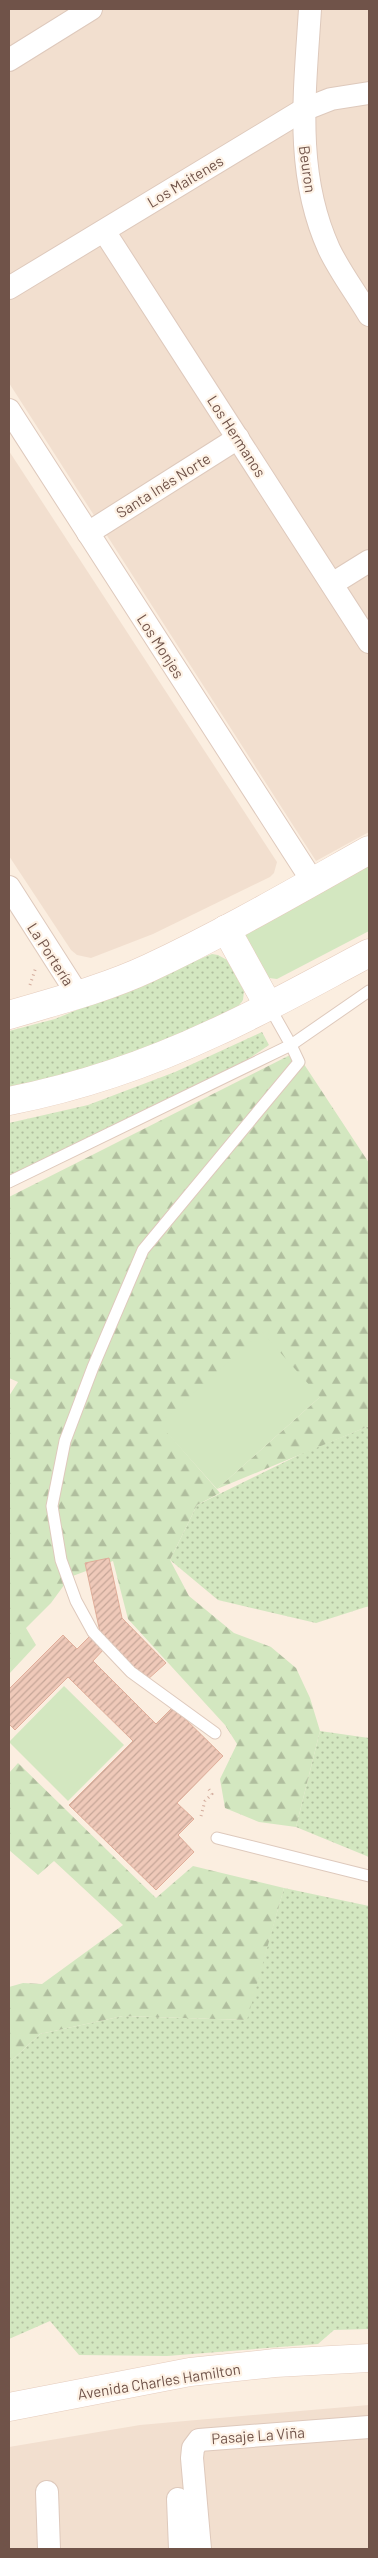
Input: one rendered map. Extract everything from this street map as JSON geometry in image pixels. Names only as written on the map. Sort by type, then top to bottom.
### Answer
[{"type":"street","points":[[9,60],[91,9]]},
{"type":"street","name":"Beuron","points":[[310,9],[304,110],[305,162],[314,207],[330,250],[369,314]]},
{"type":"street","name":"Los Maitenes","points":[[9,288],[304,110],[331,99],[369,93]]},
{"type":"street","name":"Los Hermanos","points":[[104,231],[369,642]]},
{"type":"street","name":"Los Monjes","points":[[9,410],[312,882]]},
{"type":"street","name":"Santa Inés Norte","points":[[88,532],[238,438]]},
{"type":"street","points":[[332,584],[369,561]]},
{"type":"street","points":[[9,1015],[78,995],[147,969],[226,929],[369,850]]},
{"type":"street","name":"La Portería","points":[[9,887],[78,995]]},
{"type":"street","points":[[226,929],[268,1005]]},
{"type":"street","points":[[9,1101],[64,1089],[131,1068],[215,1033],[369,953]]},
{"type":"street","name":"Avenida Charles Hamilton","points":[[9,2407],[190,2372],[275,2363],[369,2358]]},
{"type":"street","name":"Pasaje La Viña","points":[[200,2549],[192,2458],[193,2448],[199,2440],[369,2427]]},
{"type":"street","points":[[47,2492],[49,2549]]},
{"type":"street","points":[[178,2499],[180,2549]]},
{"type":"lane","points":[[9,1182],[291,1045],[369,991]]},
{"type":"lane","points":[[215,1734],[131,1672],[94,1632],[76,1601],[61,1560],[52,1506],[65,1441],[93,1367],[143,1250],[299,1062],[268,1005]]},
{"type":"lane","points":[[217,1838],[369,1876]]},
{"type":"path","points":[[201,1816],[204,1801],[212,1794],[208,1788]]},
{"type":"shaded area","points":[[9,9],[369,9],[369,832],[316,861],[9,383]]},
{"type":"shaded area","points":[[9,451],[277,862],[274,873],[270,877],[153,934],[91,958],[77,955],[71,950],[9,856]]},
{"type":"shaded area","points":[[369,2405],[369,2549],[9,2549],[9,2447],[140,2425]]},
{"type":"green space","points":[[369,863],[369,931],[277,979],[262,977],[245,942],[246,928]]},
{"type":"green space","points":[[212,954],[227,960],[244,991],[243,1000],[237,1008],[161,1042],[111,1061],[9,1090],[9,1031],[55,1019]]},
{"type":"green space","points":[[262,1032],[269,1045],[189,1099],[9,1175],[9,1123],[88,1105],[175,1072]]},
{"type":"green space","points":[[296,1052],[369,1163],[369,1426],[217,1489],[320,1397],[160,1424],[220,1493],[197,1505],[170,1560],[189,1596],[234,1633],[271,1647],[296,1668],[310,1698],[320,1731],[296,1827],[259,1822],[225,1808],[220,1779],[237,1744],[225,1725],[128,1619],[113,1561],[70,1577],[51,1603],[26,1628],[36,1645],[9,1674],[9,1396],[18,1382],[9,1378],[9,1197]]},
{"type":"green space","points":[[262,1332],[320,1397],[217,1489],[159,1424]]},
{"type":"green space","points":[[369,1426],[369,1606],[316,1623],[218,1600],[170,1560],[197,1505],[305,1452]]},
{"type":"green space","points":[[64,1686],[124,1745],[68,1801],[9,1742]]},
{"type":"green space","points":[[320,1731],[369,1738],[369,1857],[296,1827]]},
{"type":"green space","points":[[18,1763],[156,1898],[193,1866],[284,1888],[247,2020],[123,2016],[40,2034],[9,2063],[9,1987],[23,1983],[42,1984],[123,1925],[54,1861],[38,1875],[9,1850],[9,1773]]},
{"type":"green space","points":[[284,1888],[369,1906],[369,2329],[334,2330],[318,2344],[167,2356],[79,2355],[50,2321],[9,2339],[9,2063],[40,2034],[123,2016],[246,2020]]},
{"type":"building","points":[[109,1558],[122,1618],[166,1663],[147,1680],[100,1632],[85,1563]]},
{"type":"building","points":[[63,1635],[77,1649],[90,1636],[104,1649],[93,1661],[156,1724],[173,1707],[223,1756],[177,1803],[194,1819],[178,1835],[194,1852],[156,1890],[69,1805],[133,1741],[68,1677],[15,1730],[9,1724],[9,1689]]}]
